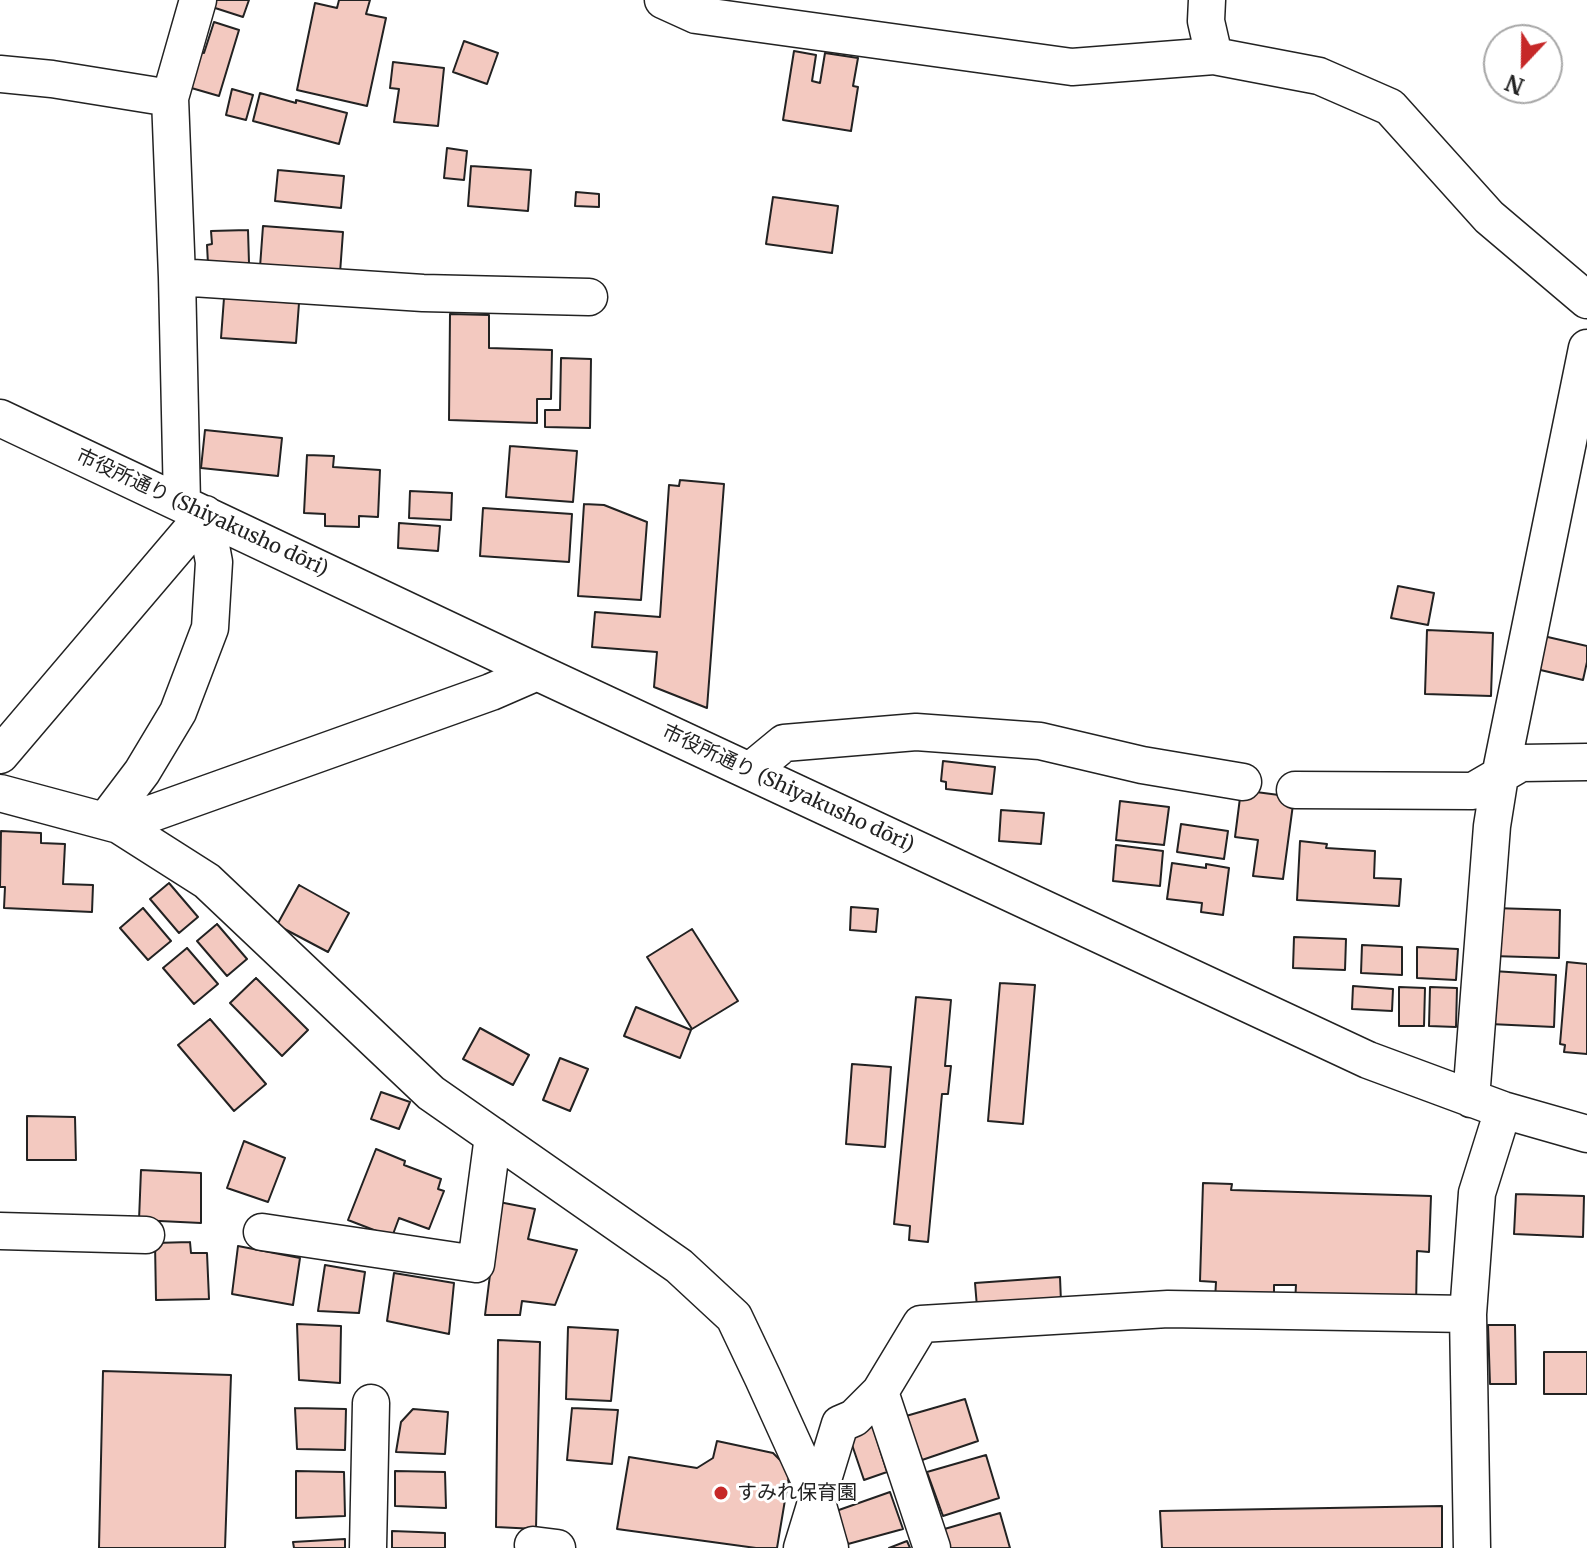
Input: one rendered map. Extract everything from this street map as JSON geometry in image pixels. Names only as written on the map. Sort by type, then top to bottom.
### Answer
[{"type":"street","points":[[112,823],[178,712],[210,628],[214,562],[194,509],[177,277],[170,98],[198,0]]},
{"type":"street","points":[[663,0],[696,15],[1072,67],[1214,56],[1319,76],[1390,107],[1489,217],[1587,300]]},
{"type":"street","points":[[1207,0],[1206,21],[1214,56]]},
{"type":"street","points":[[0,74],[170,98]]},
{"type":"street","points":[[177,277],[423,293],[589,297]]},
{"type":"street","points":[[1472,1548],[1468,1314],[1487,1105],[1492,826],[1587,348]]},
{"type":"street","name":"市役所通り (Shiyakusho dōri)","points":[[0,418],[1368,1060],[1487,1105],[1587,1134]]},
{"type":"street","points":[[0,755],[194,509]]},
{"type":"street","points":[[112,823],[491,692],[537,672]]},
{"type":"street","points":[[750,771],[784,743],[916,732],[1040,741],[1142,765],[1243,782]]},
{"type":"street","points":[[1295,790],[1473,791],[1521,763],[1587,762]]},
{"type":"street","points":[[0,793],[112,823],[207,881],[431,1093],[679,1266],[734,1317],[817,1502],[830,1548]]},
{"type":"street","points":[[262,1232],[476,1264],[493,1136]]},
{"type":"street","points":[[0,1231],[146,1235]]},
{"type":"street","points":[[802,1548],[840,1424],[854,1418],[880,1392],[921,1324],[1168,1309],[1468,1314]]},
{"type":"street","points":[[880,1392],[932,1548]]},
{"type":"street","points":[[368,1548],[371,1403]]},
{"type":"building","points":[[215,0],[249,0],[243,17],[212,7]]},
{"type":"building","points":[[339,0],[370,0],[366,14],[386,18],[367,106],[297,90],[315,3],[337,8]]},
{"type":"building","points":[[214,22],[239,30],[219,96],[181,85],[193,49],[204,53]]},
{"type":"building","points":[[464,41],[498,53],[487,84],[453,72]]},
{"type":"building","points":[[794,51],[816,55],[812,81],[820,83],[825,53],[858,58],[853,86],[858,87],[851,131],[783,120]]},
{"type":"building","points":[[393,62],[444,68],[438,126],[394,122],[399,89],[390,88]]},
{"type":"building","points":[[232,89],[253,95],[246,120],[226,115]]},
{"type":"building","points":[[260,93],[347,113],[339,144],[253,121]]},
{"type":"building","points":[[447,148],[467,151],[464,180],[444,178]]},
{"type":"building","points":[[471,166],[531,170],[528,211],[468,206]]},
{"type":"building","points":[[278,170],[344,176],[341,208],[275,201]]},
{"type":"building","points":[[576,192],[599,194],[599,207],[575,206]]},
{"type":"building","points":[[773,197],[838,206],[832,253],[766,244]]},
{"type":"building","points":[[263,226],[343,232],[340,273],[260,267]]},
{"type":"building","points":[[248,230],[249,263],[208,264],[207,245],[212,244],[211,231]]},
{"type":"building","points":[[224,298],[299,303],[296,343],[221,338]]},
{"type":"building","points":[[450,314],[489,315],[489,348],[552,350],[551,399],[537,399],[537,423],[449,420]]},
{"type":"building","points":[[561,358],[591,359],[590,428],[545,427],[545,410],[560,410]]},
{"type":"building","points":[[205,430],[282,438],[278,476],[201,468]]},
{"type":"building","points":[[510,446],[577,451],[573,502],[506,497]]},
{"type":"building","points":[[307,455],[334,456],[333,467],[380,470],[378,517],[359,516],[359,527],[325,526],[325,514],[304,513]]},
{"type":"building","points":[[680,480],[724,484],[707,708],[654,687],[657,652],[592,647],[595,612],[660,617],[669,485],[679,486]]},
{"type":"building","points":[[410,491],[452,493],[451,520],[409,518]]},
{"type":"building","points":[[584,504],[604,505],[647,522],[641,600],[578,596]]},
{"type":"building","points":[[483,508],[572,514],[569,562],[480,556]]},
{"type":"building","points":[[399,523],[440,526],[438,551],[398,548]]},
{"type":"building","points":[[1398,586],[1434,593],[1428,625],[1391,618]]},
{"type":"building","points":[[1427,630],[1493,633],[1491,696],[1425,694]]},
{"type":"building","points":[[1539,635],[1587,646],[1583,680],[1532,668]]},
{"type":"building","points":[[943,761],[995,767],[992,794],[946,789],[946,782],[941,781]]},
{"type":"building","points":[[1241,790],[1294,797],[1283,879],[1253,876],[1258,840],[1235,837]]},
{"type":"building","points":[[1120,801],[1169,807],[1164,845],[1116,840]]},
{"type":"building","points":[[1001,810],[1044,813],[1041,844],[999,841]]},
{"type":"building","points":[[1181,824],[1228,831],[1224,859],[1177,852]]},
{"type":"building","points":[[1,831],[41,833],[41,843],[65,844],[63,884],[93,885],[92,912],[4,908],[5,887],[0,887]]},
{"type":"building","points":[[1300,841],[1327,844],[1326,848],[1375,851],[1374,878],[1401,879],[1399,906],[1297,900]]},
{"type":"building","points":[[1116,845],[1163,851],[1160,886],[1113,881]]},
{"type":"building","points":[[1172,863],[1229,868],[1223,915],[1201,912],[1202,903],[1167,899]]},
{"type":"building","points":[[169,883],[198,917],[179,933],[150,899]]},
{"type":"building","points":[[299,885],[349,913],[328,952],[277,925]]},
{"type":"building","points":[[851,907],[878,909],[876,932],[850,930]]},
{"type":"building","points":[[143,908],[171,941],[148,960],[120,928]]},
{"type":"building","points":[[1493,908],[1560,910],[1559,958],[1492,956]]},
{"type":"building","points":[[217,924],[247,959],[227,976],[197,941]]},
{"type":"building","points":[[692,929],[738,1001],[692,1029],[647,957]]},
{"type":"building","points":[[1294,937],[1346,939],[1345,970],[1293,968]]},
{"type":"building","points":[[1362,945],[1402,947],[1402,975],[1361,973]]},
{"type":"building","points":[[1417,947],[1458,949],[1456,980],[1417,978]]},
{"type":"building","points":[[187,948],[218,984],[194,1004],[163,968]]},
{"type":"building","points":[[1567,962],[1587,964],[1587,1054],[1564,1052],[1565,1045],[1560,1044]]},
{"type":"building","points":[[1493,971],[1556,975],[1554,1027],[1490,1024]]},
{"type":"building","points":[[256,978],[308,1030],[282,1056],[230,1003]]},
{"type":"building","points":[[1000,983],[1035,985],[1023,1124],[988,1121]]},
{"type":"building","points":[[1353,986],[1393,989],[1392,1011],[1352,1009]]},
{"type":"building","points":[[1399,987],[1425,988],[1424,1026],[1399,1026]]},
{"type":"building","points":[[1430,987],[1457,988],[1456,1027],[1429,1026]]},
{"type":"building","points":[[916,997],[951,1000],[945,1066],[951,1066],[948,1094],[942,1094],[928,1242],[909,1240],[910,1226],[894,1224]]},
{"type":"building","points":[[636,1007],[691,1030],[680,1058],[624,1036]]},
{"type":"building","points":[[210,1019],[266,1084],[234,1111],[178,1045]]},
{"type":"building","points":[[480,1028],[529,1055],[513,1085],[463,1059]]},
{"type":"building","points":[[560,1058],[588,1069],[570,1111],[543,1100]]},
{"type":"building","points":[[852,1064],[891,1067],[885,1147],[846,1144]]},
{"type":"building","points":[[381,1092],[410,1102],[399,1129],[371,1119]]},
{"type":"building","points":[[27,1116],[75,1117],[76,1160],[27,1160]]},
{"type":"building","points":[[244,1141],[285,1158],[268,1202],[227,1188]]},
{"type":"building","points":[[376,1149],[405,1161],[404,1165],[441,1179],[438,1189],[444,1191],[429,1229],[399,1218],[392,1237],[348,1220]]},
{"type":"building","points":[[141,1170],[201,1173],[201,1223],[139,1220]]},
{"type":"building","points":[[1203,1183],[1232,1184],[1231,1190],[1431,1196],[1429,1252],[1417,1251],[1416,1308],[1295,1303],[1296,1285],[1274,1285],[1274,1302],[1215,1300],[1216,1282],[1200,1281]]},
{"type":"building","points":[[1516,1194],[1584,1196],[1583,1237],[1514,1234]]},
{"type":"building","points":[[499,1202],[535,1209],[528,1239],[577,1250],[555,1305],[522,1301],[520,1315],[485,1315]]},
{"type":"building","points":[[190,1242],[191,1253],[207,1253],[209,1299],[156,1300],[155,1243]]},
{"type":"building","points":[[238,1246],[300,1258],[293,1305],[232,1294]]},
{"type":"building","points":[[325,1265],[365,1272],[359,1313],[318,1311]]},
{"type":"building","points":[[394,1273],[454,1283],[449,1334],[387,1321]]},
{"type":"building","points":[[1060,1277],[1061,1302],[977,1307],[975,1283]]},
{"type":"building","points":[[297,1324],[341,1326],[340,1383],[299,1380]]},
{"type":"building","points":[[1488,1325],[1515,1325],[1516,1384],[1490,1384]]},
{"type":"building","points":[[568,1327],[618,1330],[611,1401],[566,1399]]},
{"type":"building","points":[[498,1340],[540,1342],[536,1529],[496,1527]]},
{"type":"building","points":[[1544,1352],[1587,1352],[1587,1394],[1544,1394]]},
{"type":"building","points":[[103,1371],[231,1375],[225,1548],[99,1548]]},
{"type":"building","points":[[965,1399],[978,1441],[922,1460],[906,1416]]},
{"type":"building","points":[[295,1408],[346,1409],[345,1450],[297,1449]]},
{"type":"building","points":[[572,1408],[618,1410],[612,1464],[567,1460]]},
{"type":"building","points":[[413,1409],[448,1412],[445,1454],[396,1452],[401,1422]]},
{"type":"building","points":[[872,1424],[887,1472],[864,1480],[848,1433]]},
{"type":"building","points":[[717,1441],[773,1453],[790,1470],[777,1548],[756,1548],[617,1529],[629,1457],[697,1468],[713,1458]]},
{"type":"building","points":[[986,1455],[999,1498],[943,1516],[927,1472]]},
{"type":"building","points":[[296,1471],[344,1472],[345,1516],[296,1518]]},
{"type":"building","points":[[395,1471],[445,1472],[446,1508],[395,1506]]},
{"type":"building","points":[[890,1492],[903,1529],[848,1544],[836,1511]]},
{"type":"building","points":[[1442,1506],[1442,1548],[1162,1548],[1160,1511]]},
{"type":"building","points":[[1000,1513],[1010,1548],[948,1548],[941,1530]]},
{"type":"building","points":[[392,1531],[445,1533],[445,1548],[392,1548]]},
{"type":"building","points":[[345,1539],[345,1548],[294,1548],[293,1542]]},
{"type":"building","points":[[907,1541],[910,1548],[889,1548]]},
{"type":"place","name":"すみれ保育園","points":[[721,1493]]}]
